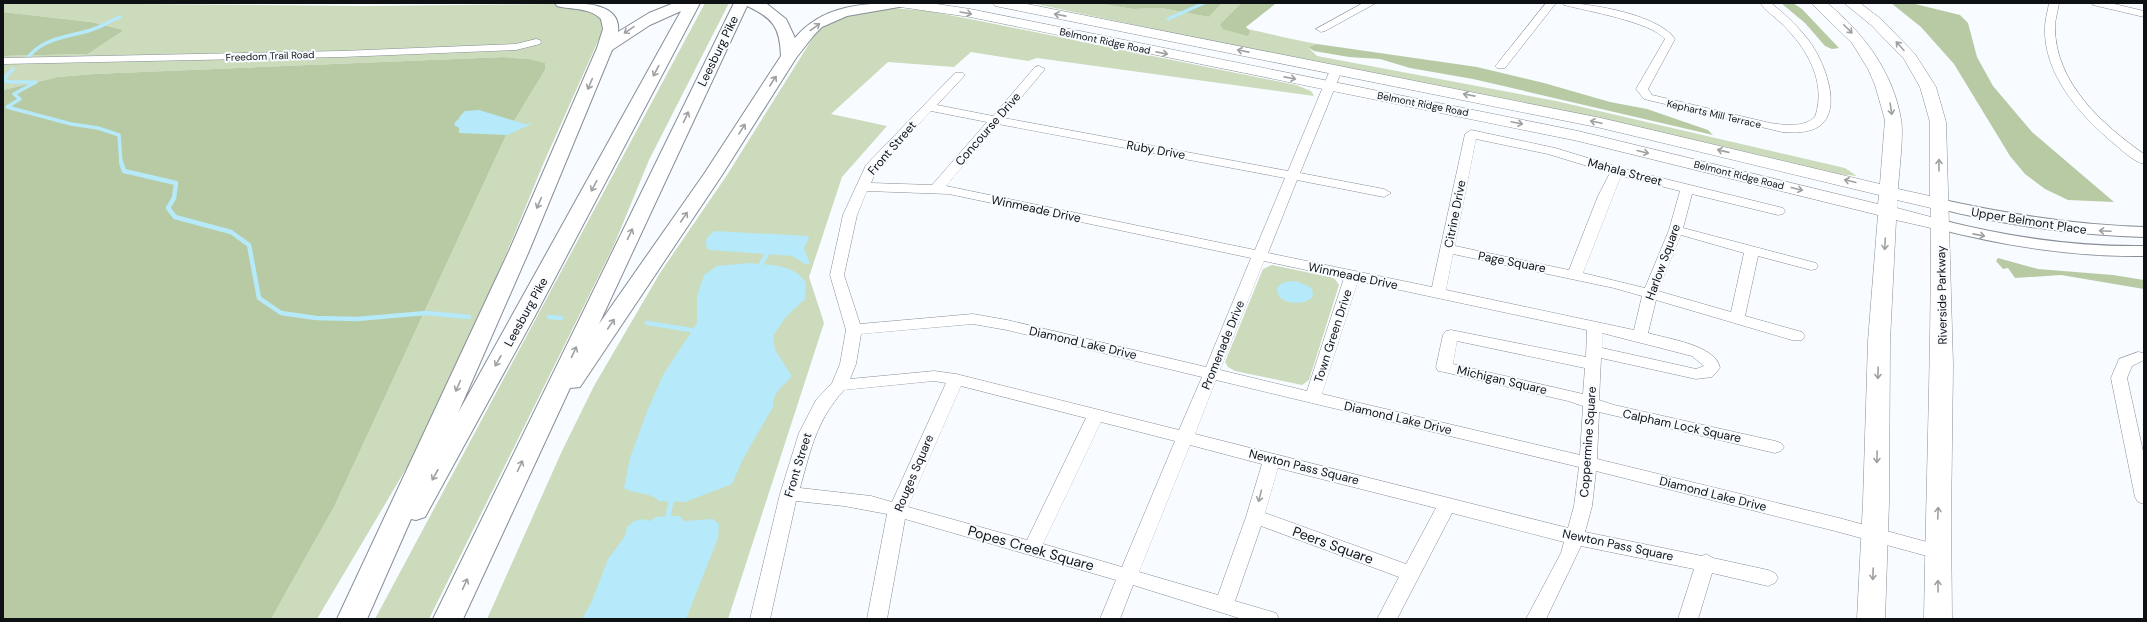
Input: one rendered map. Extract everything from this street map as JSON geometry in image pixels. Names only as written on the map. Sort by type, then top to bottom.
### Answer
[{"type":"highway","points":[[354,619],[519,251],[605,48],[610,23],[606,16],[597,10],[562,3]]},
{"type":"highway","points":[[605,48],[628,30],[656,15],[688,3]]},
{"type":"highway","name":"Leesburg Pike","points":[[354,619],[529,307],[693,3]]},
{"type":"highway","name":"Leesburg Pike","points":[[448,619],[741,3]]},
{"type":"highway","points":[[752,3],[770,12],[779,20],[788,33],[789,56]]},
{"type":"highway","points":[[534,438],[713,174],[789,56],[808,32],[828,19],[853,10],[900,3]]},
{"type":"main road","name":"Belmont Ridge Road","points":[[900,3],[970,13],[1578,136],[1887,201],[1939,204]]},
{"type":"main road","name":"Belmont Ridge Road","points":[[1000,3],[1601,123],[1887,201],[1941,225]]},
{"type":"main road","points":[[1818,3],[1850,31],[1862,45],[1879,72],[1885,87],[1893,120],[1879,341],[1875,535],[1871,619]]},
{"type":"main road","name":"Riverside Parkway","points":[[1851,3],[1876,22],[1910,57],[1928,87],[1938,122],[1939,204],[1941,225],[1942,365],[1938,619]]},
{"type":"street","points":[[1321,29],[1371,3]]},
{"type":"street","points":[[1500,66],[1551,3]]},
{"type":"street","name":"Kepharts Mill Terrace","points":[[1568,3],[1650,24],[1665,31],[1670,39],[1642,88],[1644,94],[1648,98],[1770,127],[1784,129],[1807,126],[1815,123],[1822,113],[1824,97],[1819,68],[1800,37],[1765,3]]},
{"type":"street","points":[[2054,3],[2050,22],[2050,36],[2054,54],[2062,74],[2076,98],[2093,121],[2109,135],[2142,159]]},
{"type":"street","points":[[2097,3],[2144,14]]},
{"type":"street","name":"Freedom Trail Road","points":[[3,61],[342,54],[516,47],[536,42]]},
{"type":"street","name":"Concourse Drive","points":[[936,189],[1039,69]]},
{"type":"street","name":"Promenade Drive","points":[[1110,619],[1260,256],[1328,86],[1336,70]]},
{"type":"street","name":"Front Street","points":[[760,619],[789,494],[807,433],[822,404],[839,385],[848,364],[854,330],[837,275],[850,216],[871,168],[958,75]]},
{"type":"street","name":"Ruby Drive","points":[[928,107],[1384,193]]},
{"type":"street","name":"Mahala Street","points":[[1471,134],[1551,151],[1617,171],[1778,211]]},
{"type":"street","name":"Citrine Drive","points":[[1438,293],[1471,134]]},
{"type":"street","points":[[1575,274],[1605,196],[1617,171]]},
{"type":"street","name":"Winmeade Drive","points":[[863,186],[948,190],[1640,336],[1698,352],[1711,362],[1712,368],[1706,373],[1696,374],[1592,358]]},
{"type":"street","name":"Harlow Square","points":[[1640,336],[1650,294],[1676,230],[1687,189]]},
{"type":"street","name":"Upper Belmont Place","points":[[1939,204],[2034,224],[2086,230],[2144,232]]},
{"type":"street","name":"Upper Belmont Place","points":[[1941,225],[1980,235],[2050,246],[2144,251]]},
{"type":"street","points":[[1676,230],[1811,266]]},
{"type":"street","name":"Page Square","points":[[1448,249],[1575,274],[1797,336]]},
{"type":"street","points":[[1737,318],[1752,250]]},
{"type":"street","name":"Town Green Drive","points":[[1313,397],[1352,276]]},
{"type":"street","name":"Diamond Lake Drive","points":[[854,330],[973,319],[1022,328],[1588,463],[1938,552]]},
{"type":"street","name":"Coppermine Square","points":[[1536,619],[1570,553],[1583,506],[1588,463],[1592,358],[1595,327]]},
{"type":"street","name":"Michigan Square","points":[[1591,402],[1571,396],[1444,367],[1450,335],[1592,358]]},
{"type":"street","points":[[2138,357],[2125,364],[2119,378],[2144,497]]},
{"type":"street","name":"Newton Pass Square","points":[[839,385],[934,376],[956,379],[1574,537],[1623,548],[1706,562],[1768,578]]},
{"type":"street","name":"Rouges Square","points":[[877,619],[897,511],[956,379]]},
{"type":"street","name":"Calpham Lock Square","points":[[1591,402],[1611,410],[1775,446]]},
{"type":"street","points":[[1032,548],[1096,414]]},
{"type":"street","points":[[1224,605],[1255,517],[1272,459]]},
{"type":"street","name":"Popes Creek Square","points":[[789,494],[871,503],[1129,576],[1269,619]]},
{"type":"street","points":[[1387,619],[1447,504]]},
{"type":"street","name":"Peers Square","points":[[1255,517],[1411,574]]},
{"type":"street","points":[[1688,619],[1706,562]]},
{"type":"green space","points":[[3,3],[365,6],[558,4],[586,8],[603,17],[601,21],[602,32],[544,162],[495,281],[410,462],[317,619],[271,619],[334,507],[508,131],[545,70],[526,59],[503,57],[93,74],[58,77],[3,90],[3,56],[88,54],[124,30],[91,22],[3,12]]},
{"type":"green space","points":[[705,3],[729,3],[649,160],[614,245],[429,619],[375,619]]},
{"type":"green space","points":[[1031,3],[1096,3],[1133,9],[1161,8],[1209,17],[1222,3],[1241,3],[1220,24],[1317,44],[1308,47],[1317,56],[1556,101],[1845,168],[1857,176],[1838,174],[1571,112],[1206,40]]},
{"type":"green space","points":[[1096,3],[1222,3],[1209,17],[1161,8],[1133,9]]},
{"type":"green space","points":[[1241,3],[1275,4],[1246,27],[1250,31],[1248,36],[1223,29],[1220,24]]},
{"type":"green space","points":[[1781,3],[1793,3],[1802,9],[1839,48],[1832,49],[1825,46],[1805,23]]},
{"type":"green space","points":[[1891,3],[1911,3],[1960,15],[1968,23],[1977,57],[1993,86],[2032,132],[2114,202],[2068,200],[2045,189],[2025,174],[2010,156],[1954,64],[1921,27]]},
{"type":"green space","points":[[892,8],[928,11],[1296,85],[1311,91],[1314,96],[1037,58],[1028,61],[971,52],[954,67],[888,62],[831,114],[887,126],[842,177],[809,277],[824,323],[728,619],[487,619],[562,451],[594,386],[660,273],[727,175],[814,36],[831,22],[850,14]]},
{"type":"green space","points":[[3,12],[91,22],[124,30],[88,54],[3,56]]},
{"type":"green space","points":[[1317,44],[1477,67],[1544,83],[1610,102],[1647,109],[1708,130],[1713,135],[1473,79],[1410,68],[1380,59],[1349,57],[1314,51],[1308,47]]},
{"type":"green space","points":[[503,57],[528,59],[545,63],[545,70],[508,131],[334,507],[271,619],[3,619],[3,90],[58,77],[93,74]]},
{"type":"green space","points":[[1998,258],[2038,269],[2113,275],[2144,280],[2144,289],[2061,275],[2015,278],[2008,268],[2003,269],[1996,261]]},
{"type":"green space","points":[[1272,265],[1330,277],[1335,279],[1339,285],[1309,380],[1302,385],[1235,371],[1228,367],[1225,362],[1263,269]]},
{"type":"water","points":[[479,110],[525,124],[532,124],[507,135],[459,133],[459,128],[454,125],[460,118],[459,117],[465,111]]},
{"type":"water","points":[[715,231],[808,236],[809,238],[804,248],[810,264],[805,264],[792,256],[710,250],[707,248],[706,240],[710,234]]},
{"type":"water","points":[[750,263],[774,265],[795,272],[806,283],[805,299],[785,318],[773,336],[775,350],[792,376],[776,393],[773,407],[743,459],[732,484],[685,502],[659,501],[646,494],[633,492],[624,488],[630,458],[648,409],[663,375],[697,323],[697,296],[704,275],[717,266]]},
{"type":"water","points":[[1296,281],[1312,288],[1313,296],[1309,300],[1297,303],[1284,300],[1280,297],[1277,292],[1278,286],[1285,282]]},
{"type":"water","points":[[680,516],[684,521],[713,519],[719,524],[718,538],[686,619],[582,619],[591,603],[608,559],[625,536],[627,527],[634,521],[643,519],[650,521],[656,517]]},
{"type":"waterway","points":[[1168,19],[1204,3]]},
{"type":"waterway","points":[[29,56],[50,41],[95,29],[120,17]]},
{"type":"waterway","points":[[13,69],[3,80],[9,82],[36,82],[14,94],[20,99],[7,107],[71,124],[98,128],[119,135],[121,163]]},
{"type":"waterway","points":[[121,162],[124,171],[176,183],[174,198],[168,208],[175,217],[231,232],[249,245],[259,298],[281,313],[316,318],[357,319],[426,313],[469,317]]},
{"type":"waterway","points":[[761,264],[767,254]]},
{"type":"waterway","points":[[549,317],[561,318]]},
{"type":"waterway","points":[[647,323],[691,330]]},
{"type":"waterway","points":[[668,516],[671,501]]}]
